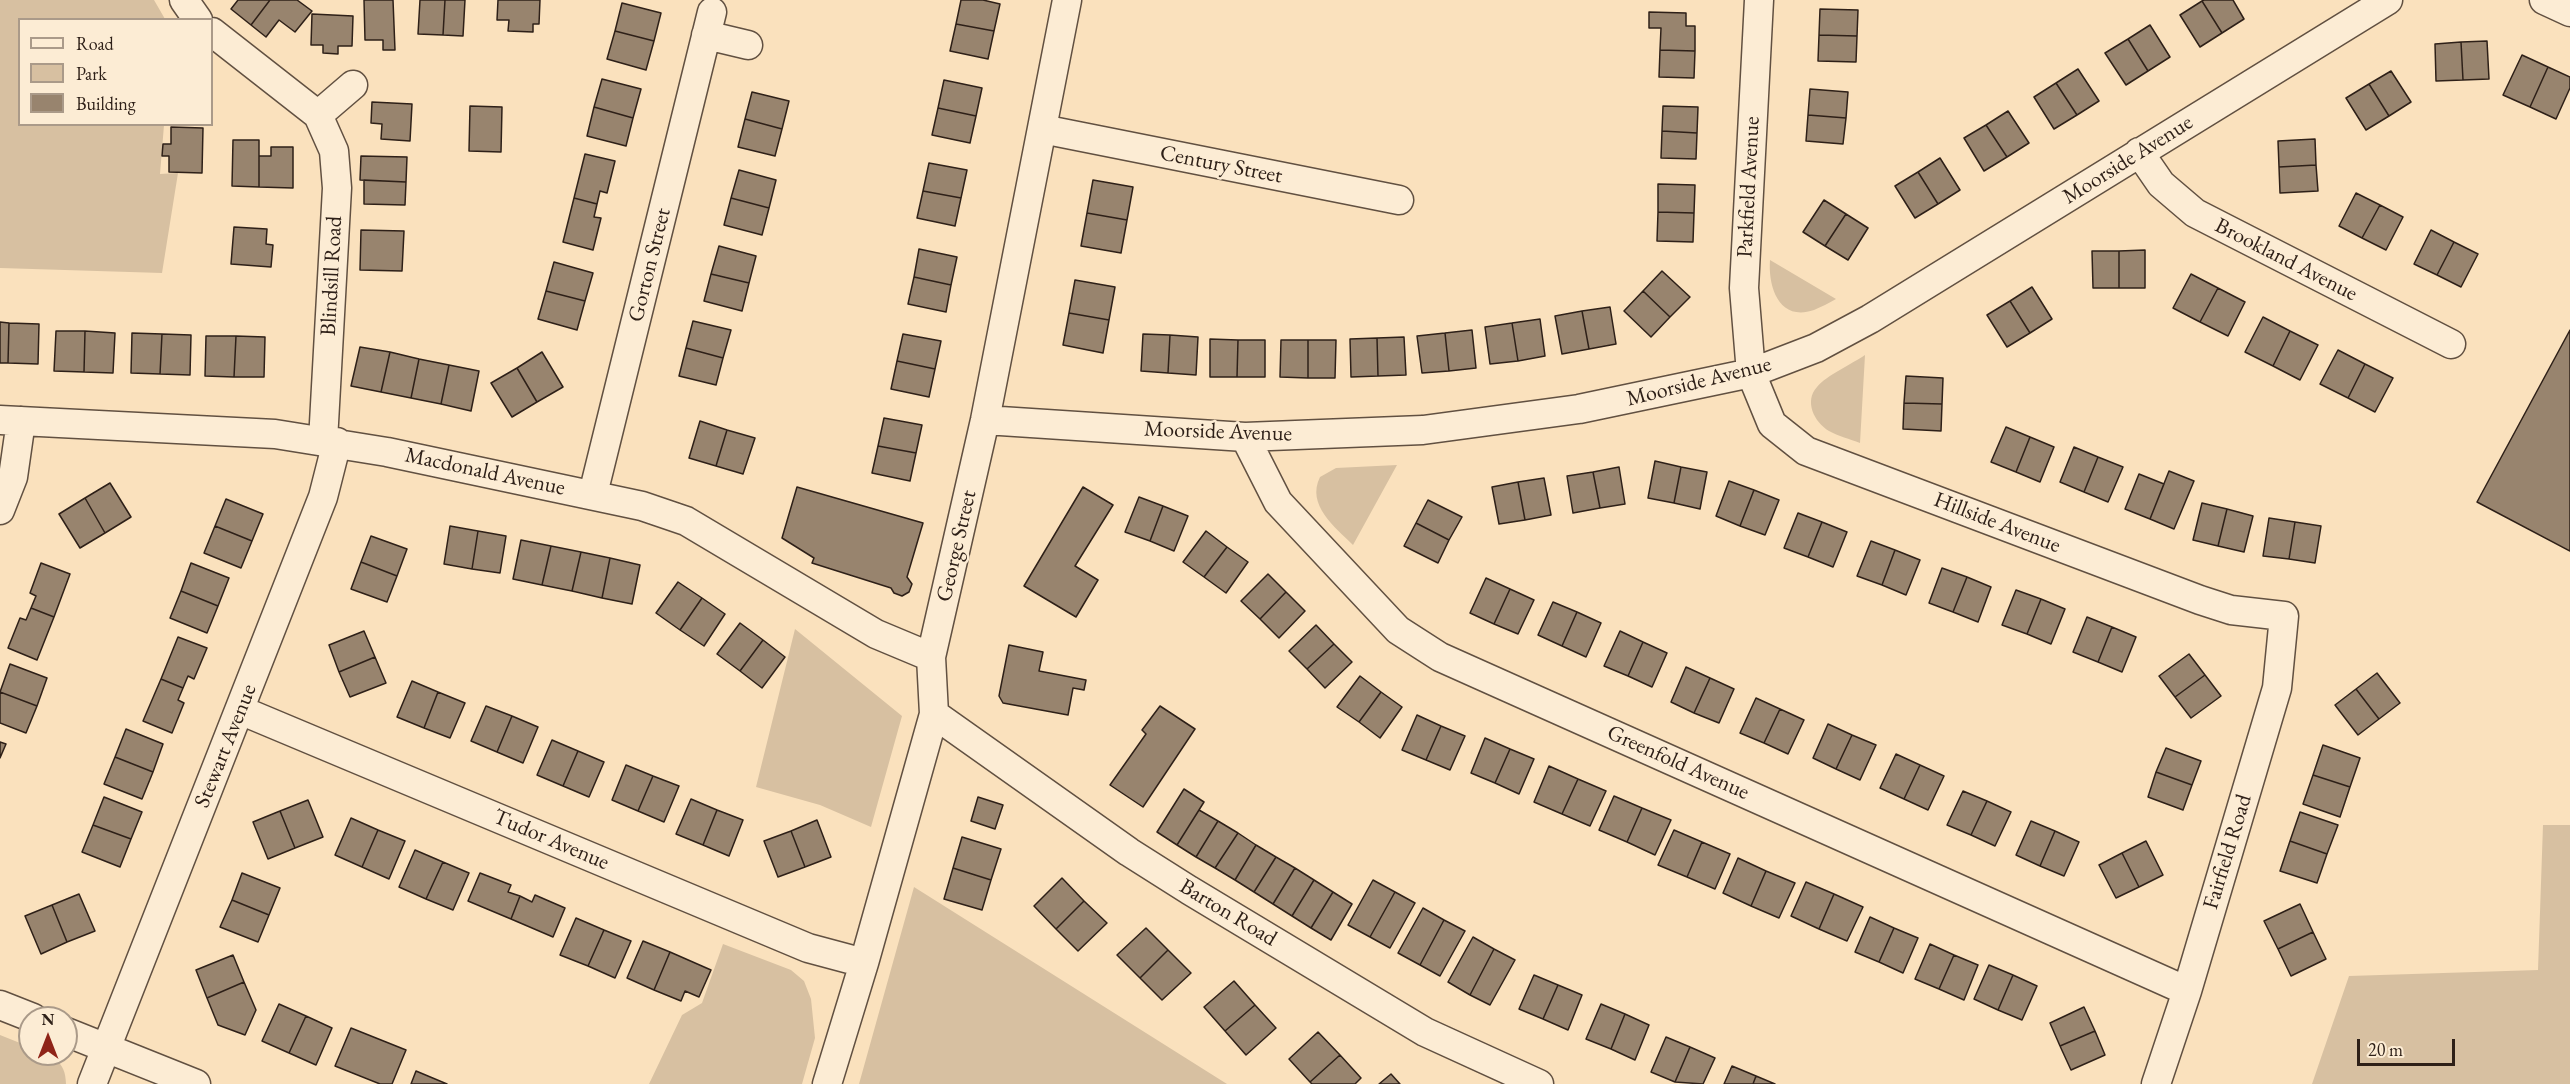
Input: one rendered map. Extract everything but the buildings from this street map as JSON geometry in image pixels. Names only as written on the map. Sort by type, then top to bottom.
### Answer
[{"type":"street","points":[[184,0],[197,18]]},
{"type":"street","name":"George Street","points":[[827,1084],[864,963],[934,714],[931,657],[985,420],[1066,0]]},
{"type":"street","name":"Parkfield Avenue","points":[[1751,374],[1744,288],[1759,0]]},
{"type":"street","name":"Moorside Avenue","points":[[985,420],[1245,437],[1423,430],[1580,409],[1751,374],[1816,348],[1870,319],[2388,0]]},
{"type":"street","points":[[2544,0],[2570,12]]},
{"type":"street","name":"Gorton Street","points":[[593,494],[709,23],[748,45]]},
{"type":"street","name":"Blindsill Road","points":[[213,33],[318,115],[334,151],[337,188],[330,442]]},
{"type":"street","points":[[318,115],[353,85]]},
{"type":"street","name":"Century Street","points":[[1042,129],[1399,200]]},
{"type":"street","name":"Brookland Avenue","points":[[2139,152],[2161,184],[2195,213],[2451,344]]},
{"type":"street","name":"Hillside Avenue","points":[[1751,374],[1772,424],[1806,451],[2199,600],[2231,610],[2284,616]]},
{"type":"street","points":[[0,510],[13,477],[10,421]]},
{"type":"street","name":"Macdonald Avenue","points":[[10,421],[230,430],[330,442],[593,494],[642,506],[686,521],[876,634],[931,657]]},
{"type":"street","name":"Greenfold Avenue","points":[[1245,437],[1278,502],[1398,630],[1440,657],[2187,991]]},
{"type":"street","name":"Stewart Avenue","points":[[92,1084],[323,497],[330,442]]},
{"type":"street","name":"Fairfield Road","points":[[2156,1084],[2187,991],[2277,688],[2284,616]]},
{"type":"street","name":"Tudor Avenue","points":[[240,710],[808,948],[864,963]]},
{"type":"street","name":"Barton Road","points":[[934,714],[1129,852],[1200,897],[1425,1032],[1539,1084]]},
{"type":"street","points":[[0,1005],[18,1012]]},
{"type":"street","points":[[78,1037],[196,1084]]},
{"type":"green space","points":[[0,0],[154,0],[164,18],[18,18],[18,126],[164,126],[160,174],[178,173],[162,273],[0,268]]},
{"type":"green space","points":[[1770,260],[1836,299],[1814,310],[1802,312],[1784,307],[1778,300],[1771,281]]},
{"type":"green space","points":[[1865,355],[1860,443],[1824,427],[1812,411],[1811,399],[1821,383]]},
{"type":"green space","points":[[1397,465],[1353,545],[1324,515],[1317,497],[1320,477],[1336,468]]},
{"type":"green space","points":[[795,629],[902,716],[871,827],[820,805],[756,787]]},
{"type":"green space","points":[[2543,825],[2570,825],[2570,1084],[2312,1084],[2349,976],[2538,970]]},
{"type":"green space","points":[[914,887],[1227,1084],[859,1084]]},
{"type":"green space","points":[[723,944],[791,970],[804,981],[811,999],[815,1038],[802,1084],[649,1084],[682,1015],[702,1003]]},
{"type":"green space","points":[[0,1035],[18,1042],[18,1066],[61,1066],[66,1084],[0,1084]]}]
